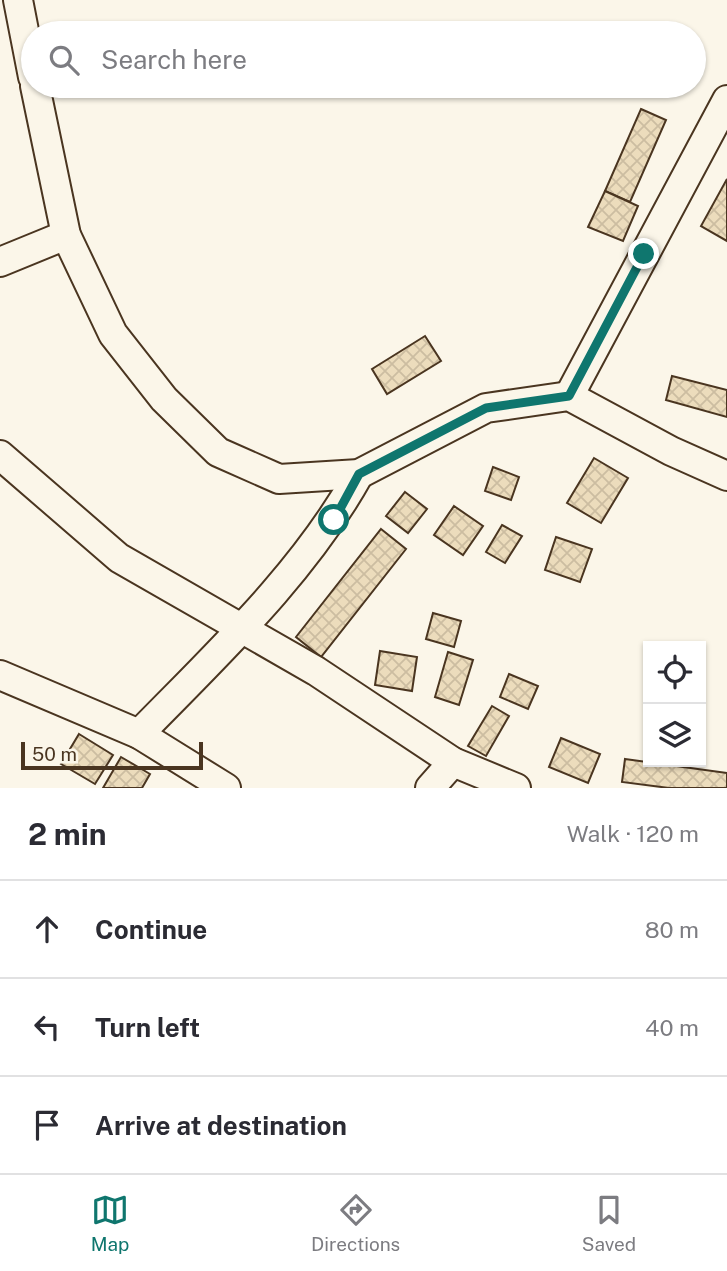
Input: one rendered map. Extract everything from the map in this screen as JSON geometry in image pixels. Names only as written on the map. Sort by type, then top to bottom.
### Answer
[{"type":"street","points":[[18,0],[22,21]]},
{"type":"street","points":[[37,98],[66,235],[113,334],[164,399],[218,452],[279,480],[359,474],[486,408],[569,396],[671,451],[727,476]]},
{"type":"street","points":[[569,396],[727,100]]},
{"type":"street","points":[[0,262],[66,235]]},
{"type":"street","points":[[0,455],[119,558],[243,627],[453,762],[516,788]]},
{"type":"street","points":[[139,734],[243,627],[334,520],[359,474]]},
{"type":"street","points":[[0,675],[139,734],[226,788]]},
{"type":"street","points":[[430,788],[453,762]]},
{"type":"building","points":[[641,109],[666,120],[630,202],[605,191]]},
{"type":"building","points":[[727,179],[727,241],[701,226]]},
{"type":"building","points":[[605,191],[638,206],[623,241],[588,227]]},
{"type":"building","points":[[425,336],[441,361],[387,394],[372,369]]},
{"type":"building","points":[[672,376],[727,390],[727,417],[666,400]]},
{"type":"building","points":[[594,458],[628,478],[601,523],[567,503]]},
{"type":"building","points":[[493,467],[519,477],[511,500],[485,491]]},
{"type":"building","points":[[405,492],[427,509],[408,533],[386,516]]},
{"type":"building","points":[[454,506],[483,526],[463,555],[434,535]]},
{"type":"building","points":[[502,525],[522,536],[505,563],[486,552]]},
{"type":"building","points":[[381,529],[406,549],[321,657],[296,637]]},
{"type":"building","points":[[556,537],[592,549],[580,582],[545,570]]},
{"type":"building","points":[[433,613],[461,621],[454,647],[426,639]]},
{"type":"building","points":[[380,651],[417,657],[412,691],[375,685]]},
{"type":"building","points":[[448,652],[473,660],[459,705],[435,697]]},
{"type":"building","points":[[509,674],[538,686],[528,709],[500,697]]},
{"type":"building","points":[[492,706],[509,716],[486,756],[468,746]]},
{"type":"building","points":[[79,734],[113,755],[95,784],[61,764]]},
{"type":"building","points":[[561,738],[600,754],[588,783],[549,767]]},
{"type":"building","points":[[121,757],[150,774],[142,788],[103,788]]},
{"type":"building","points":[[625,759],[643,761],[643,767],[683,767],[727,773],[727,788],[669,788],[622,782]]},
{"type":"route","points":[[334,520],[359,474],[486,408],[569,396],[644,254]]}]
